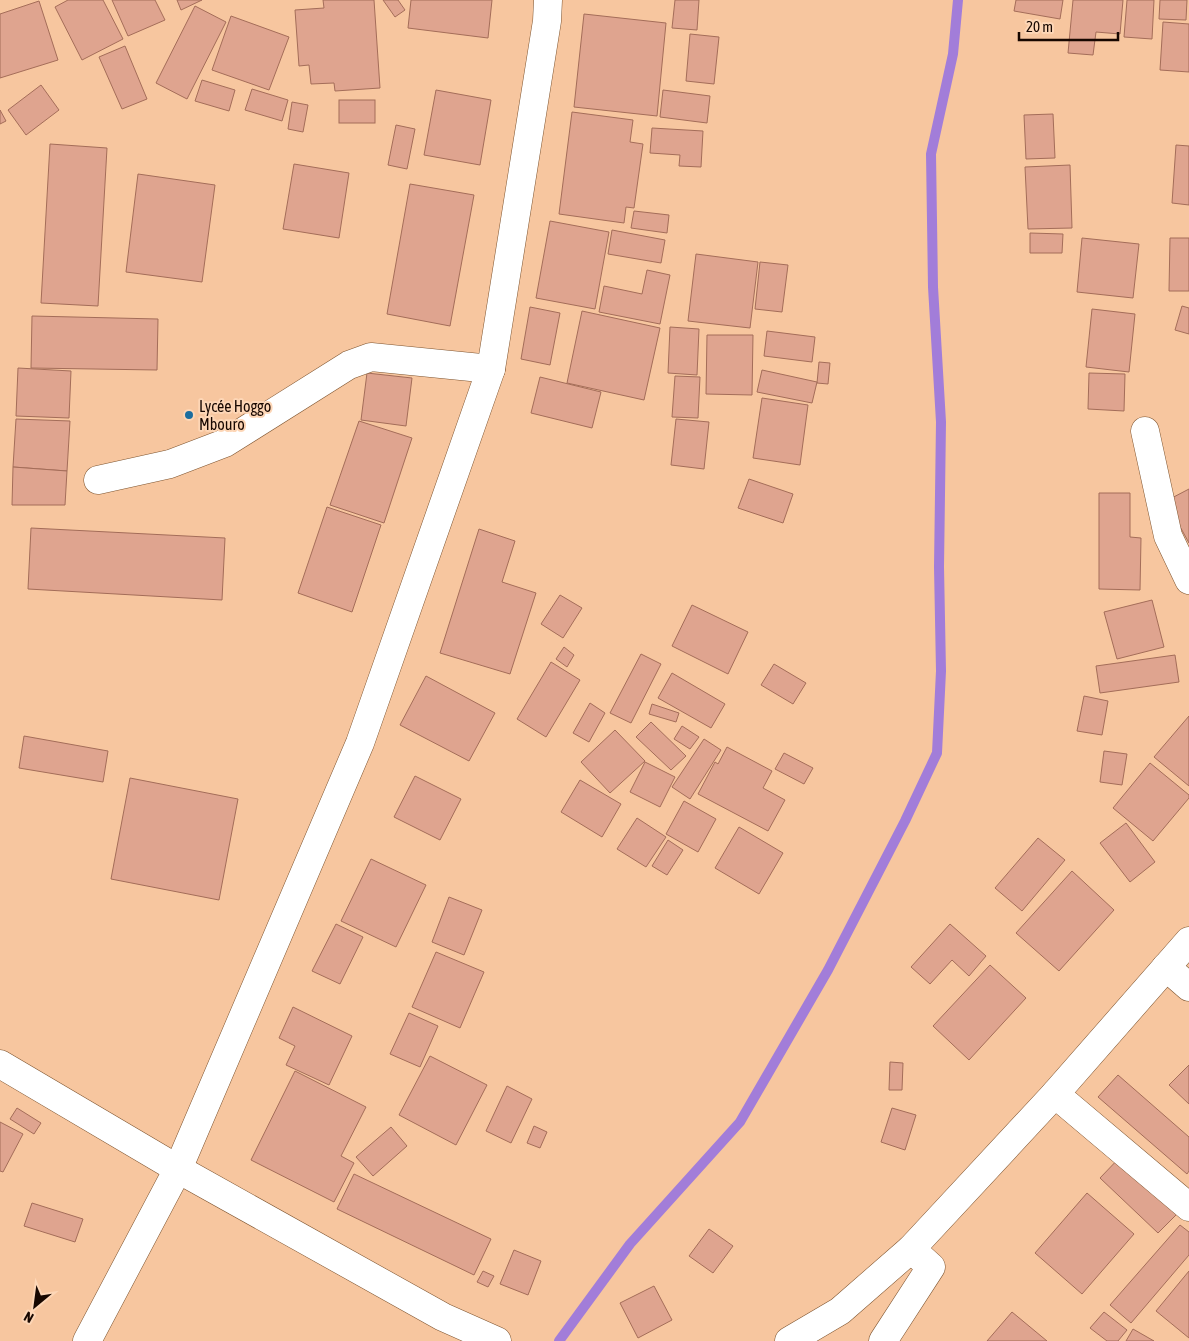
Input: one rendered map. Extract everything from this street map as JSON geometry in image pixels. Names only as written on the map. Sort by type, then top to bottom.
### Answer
[{"type":"street","points":[[87,1341],[178,1169],[360,743],[491,369],[547,21],[548,0]]},
{"type":"street","points":[[98,480],[170,464],[225,443],[349,365],[371,357],[491,369]]},
{"type":"street","points":[[1145,431],[1168,536],[1189,580]]},
{"type":"street","points":[[789,1341],[840,1311],[911,1249],[1055,1094],[1189,941]]},
{"type":"street","points":[[1166,968],[1189,987]]},
{"type":"street","points":[[0,1064],[178,1169],[443,1317],[497,1341]]},
{"type":"street","points":[[1055,1094],[1189,1207]]},
{"type":"street","points":[[883,1341],[931,1267],[911,1249]]},
{"type":"building","points":[[68,0],[103,0],[123,39],[82,60],[55,7]]},
{"type":"building","points":[[112,0],[155,0],[165,20],[128,36]]},
{"type":"building","points":[[177,0],[202,0],[181,10]]},
{"type":"building","points":[[323,0],[374,0],[380,88],[335,91],[334,83],[311,84],[309,65],[299,66],[295,10],[324,8]]},
{"type":"building","points":[[383,0],[398,0],[405,10],[395,17]]},
{"type":"building","points":[[411,0],[492,0],[488,38],[408,28]]},
{"type":"building","points":[[675,0],[699,0],[697,30],[672,28]]},
{"type":"building","points":[[1016,0],[1063,0],[1060,19],[1014,11]]},
{"type":"building","points":[[1073,0],[1123,0],[1120,34],[1096,32],[1093,55],[1068,53]]},
{"type":"building","points":[[1127,0],[1154,0],[1152,39],[1124,37]]},
{"type":"building","points":[[1160,0],[1187,0],[1186,20],[1159,19]]},
{"type":"building","points":[[39,1],[58,60],[0,78],[0,14]]},
{"type":"building","points":[[195,6],[226,22],[187,99],[156,83]]},
{"type":"building","points":[[584,14],[666,23],[657,116],[574,107]]},
{"type":"building","points":[[231,16],[289,37],[269,90],[212,70]]},
{"type":"building","points":[[1163,22],[1189,24],[1189,72],[1160,70]]},
{"type":"building","points":[[690,34],[719,37],[714,84],[686,81]]},
{"type":"building","points":[[125,46],[147,99],[122,109],[99,57]]},
{"type":"building","points":[[202,80],[235,90],[229,111],[195,101]]},
{"type":"building","points":[[41,85],[59,110],[26,135],[8,110]]},
{"type":"building","points":[[252,89],[288,100],[282,121],[245,110]]},
{"type":"building","points":[[436,90],[491,100],[480,165],[424,155]]},
{"type":"building","points":[[663,90],[710,96],[707,123],[660,117]]},
{"type":"building","points":[[339,100],[375,100],[375,123],[339,123]]},
{"type":"building","points":[[292,102],[308,105],[303,132],[288,129]]},
{"type":"building","points":[[0,110],[6,121],[0,124]]},
{"type":"building","points":[[572,112],[633,120],[630,142],[643,144],[634,208],[626,207],[624,223],[559,214]]},
{"type":"building","points":[[1053,114],[1055,158],[1026,159],[1024,115]]},
{"type":"building","points":[[396,125],[415,129],[407,169],[388,165]]},
{"type":"building","points":[[652,128],[703,131],[701,167],[679,166],[680,155],[650,153]]},
{"type":"building","points":[[50,144],[107,148],[98,306],[41,303]]},
{"type":"building","points":[[1176,145],[1189,146],[1189,205],[1172,203]]},
{"type":"building","points":[[294,164],[349,173],[339,238],[283,229]]},
{"type":"building","points":[[1070,165],[1072,228],[1028,229],[1025,167]]},
{"type":"building","points":[[138,174],[215,185],[202,282],[126,272]]},
{"type":"building","points":[[410,184],[474,195],[450,326],[387,314]]},
{"type":"building","points":[[634,211],[669,215],[667,233],[631,228]]},
{"type":"building","points":[[550,221],[609,232],[595,309],[536,298]]},
{"type":"building","points":[[612,230],[665,240],[661,263],[608,254]]},
{"type":"building","points":[[1030,233],[1063,234],[1062,253],[1030,253]]},
{"type":"building","points":[[1082,238],[1139,244],[1133,298],[1077,292]]},
{"type":"building","points":[[1170,238],[1189,238],[1189,291],[1169,291]]},
{"type":"building","points":[[696,254],[758,262],[750,328],[688,321]]},
{"type":"building","points":[[760,262],[788,265],[782,312],[755,309]]},
{"type":"building","points":[[647,270],[670,275],[660,324],[599,312],[604,286],[642,294]]},
{"type":"building","points":[[1182,306],[1189,308],[1189,334],[1175,330]]},
{"type":"building","points":[[530,307],[560,313],[550,365],[521,359]]},
{"type":"building","points":[[1092,309],[1135,314],[1129,372],[1086,367]]},
{"type":"building","points":[[582,311],[660,328],[644,400],[567,383]]},
{"type":"building","points":[[32,316],[158,319],[157,370],[31,368]]},
{"type":"building","points":[[670,327],[699,329],[697,375],[668,373]]},
{"type":"building","points":[[767,331],[815,337],[812,362],[764,356]]},
{"type":"building","points":[[707,335],[753,335],[752,395],[706,394]]},
{"type":"building","points":[[819,362],[830,363],[828,384],[817,383]]},
{"type":"building","points":[[18,368],[71,371],[69,418],[16,416]]},
{"type":"building","points":[[762,370],[817,382],[812,403],[757,392]]},
{"type":"building","points":[[367,373],[412,378],[406,426],[361,420]]},
{"type":"building","points":[[1089,373],[1125,374],[1124,411],[1088,409]]},
{"type":"building","points":[[675,376],[700,377],[698,418],[672,417]]},
{"type":"building","points":[[540,377],[601,392],[592,428],[531,413]]},
{"type":"building","points":[[762,398],[808,405],[800,465],[753,458]]},
{"type":"building","points":[[16,419],[70,421],[67,471],[13,467]]},
{"type":"building","points":[[676,419],[709,422],[704,469],[671,465]]},
{"type":"building","points":[[359,421],[412,438],[384,523],[330,505]]},
{"type":"building","points":[[13,467],[67,471],[65,505],[12,505]]},
{"type":"building","points":[[749,479],[793,494],[783,523],[738,508]]},
{"type":"building","points":[[1189,489],[1189,543],[1166,501]]},
{"type":"building","points":[[1099,493],[1130,493],[1130,537],[1141,538],[1140,590],[1099,589]]},
{"type":"building","points":[[327,507],[381,525],[352,612],[298,593]]},
{"type":"building","points":[[31,528],[225,538],[222,600],[28,589]]},
{"type":"building","points":[[479,529],[515,541],[502,582],[536,593],[510,674],[440,653]]},
{"type":"building","points":[[560,595],[582,608],[563,638],[541,624]]},
{"type":"building","points":[[1152,600],[1164,647],[1117,659],[1104,612]]},
{"type":"building","points":[[692,605],[748,632],[728,674],[672,646]]},
{"type":"building","points":[[564,647],[574,655],[567,667],[556,659]]},
{"type":"building","points":[[641,654],[661,664],[631,723],[610,713]]},
{"type":"building","points":[[1175,655],[1179,682],[1100,693],[1096,666]]},
{"type":"building","points":[[551,662],[580,680],[546,737],[517,719]]},
{"type":"building","points":[[774,664],[806,683],[793,704],[761,685]]},
{"type":"building","points":[[672,673],[725,704],[711,728],[658,698]]},
{"type":"building","points":[[426,676],[495,713],[469,761],[400,725]]},
{"type":"building","points":[[1084,696],[1108,701],[1102,735],[1077,731]]},
{"type":"building","points":[[590,703],[605,713],[589,742],[573,733]]},
{"type":"building","points":[[652,704],[679,713],[676,722],[649,714]]},
{"type":"building","points":[[1189,716],[1189,786],[1154,757]]},
{"type":"building","points":[[651,722],[686,756],[671,770],[636,737]]},
{"type":"building","points":[[682,726],[699,737],[690,749],[674,739]]},
{"type":"building","points":[[615,730],[645,761],[610,793],[581,762]]},
{"type":"building","points":[[24,736],[108,751],[103,782],[19,768]]},
{"type":"building","points":[[704,739],[721,750],[690,799],[672,787]]},
{"type":"building","points":[[727,747],[772,771],[763,788],[785,800],[768,831],[698,794],[715,762],[718,764]]},
{"type":"building","points":[[1104,751],[1127,754],[1122,785],[1100,782]]},
{"type":"building","points":[[784,753],[813,768],[804,784],[775,769]]},
{"type":"building","points":[[645,762],[675,777],[660,807],[630,792]]},
{"type":"building","points":[[1150,763],[1189,795],[1189,798],[1153,841],[1113,808]]},
{"type":"building","points":[[415,776],[461,799],[440,840],[394,817]]},
{"type":"building","points":[[130,778],[238,799],[219,900],[111,879]]},
{"type":"building","points":[[580,780],[621,804],[602,837],[561,812]]},
{"type":"building","points":[[684,801],[716,819],[698,852],[666,834]]},
{"type":"building","points":[[637,818],[666,837],[646,867],[617,849]]},
{"type":"building","points":[[1126,823],[1155,862],[1130,882],[1100,843]]},
{"type":"building","points":[[739,827],[783,853],[759,894],[715,868]]},
{"type":"building","points":[[1038,838],[1065,860],[1022,911],[995,888]]},
{"type":"building","points":[[668,840],[683,850],[667,875],[652,866]]},
{"type":"building","points":[[371,859],[426,885],[396,947],[341,921]]},
{"type":"building","points":[[1072,871],[1114,910],[1059,971],[1016,933]]},
{"type":"building","points":[[449,897],[482,910],[464,955],[432,942]]},
{"type":"building","points":[[336,924],[363,937],[340,984],[312,971]]},
{"type":"building","points":[[950,924],[986,956],[969,976],[952,960],[930,984],[911,967]]},
{"type":"building","points":[[436,952],[484,972],[460,1028],[412,1007]]},
{"type":"building","points":[[990,965],[1026,998],[969,1060],[933,1026]]},
{"type":"building","points":[[293,1007],[352,1036],[329,1085],[286,1065],[295,1046],[279,1038]]},
{"type":"building","points":[[409,1013],[438,1026],[420,1067],[390,1054]]},
{"type":"building","points":[[430,1056],[487,1085],[456,1145],[399,1115]]},
{"type":"building","points":[[890,1062],[903,1063],[902,1090],[889,1090]]},
{"type":"building","points":[[1189,1065],[1189,1104],[1169,1085]]},
{"type":"building","points":[[295,1071],[366,1107],[341,1156],[354,1163],[334,1202],[251,1160]]},
{"type":"building","points":[[1118,1075],[1189,1137],[1189,1171],[1187,1174],[1098,1097]]},
{"type":"building","points":[[507,1086],[532,1099],[511,1143],[486,1131]]},
{"type":"building","points":[[17,1108],[41,1123],[34,1134],[10,1119]]},
{"type":"building","points":[[892,1108],[916,1115],[905,1150],[881,1142]]},
{"type":"building","points":[[0,1122],[23,1134],[3,1172],[0,1171]]},
{"type":"building","points":[[534,1126],[547,1132],[540,1148],[527,1143]]},
{"type":"building","points":[[391,1127],[407,1146],[373,1176],[356,1157]]},
{"type":"building","points":[[1123,1154],[1181,1210],[1158,1233],[1100,1178]]},
{"type":"building","points":[[354,1174],[491,1239],[474,1275],[337,1209]]},
{"type":"building","points":[[1087,1193],[1134,1234],[1082,1294],[1035,1253]]},
{"type":"building","points":[[32,1203],[83,1219],[75,1242],[24,1226]]},
{"type":"building","points":[[1180,1225],[1189,1232],[1189,1255],[1131,1323],[1110,1305]]},
{"type":"building","points":[[709,1229],[733,1246],[713,1273],[689,1256]]},
{"type":"building","points":[[514,1250],[541,1261],[528,1295],[500,1284]]},
{"type":"building","points":[[483,1271],[494,1276],[488,1287],[477,1282]]},
{"type":"building","points":[[1189,1271],[1189,1338],[1156,1311]]},
{"type":"building","points":[[654,1286],[672,1320],[638,1338],[620,1303]]},
{"type":"building","points":[[1012,1312],[1047,1341],[987,1341]]},
{"type":"building","points":[[1104,1312],[1127,1330],[1118,1341],[1107,1341],[1090,1328]]},
{"type":"building","points":[[1133,1329],[1154,1341],[1126,1341]]},
{"type":"waterway","points":[[559,1341],[630,1244],[740,1122],[828,970],[905,821],[937,753],[941,671],[939,567],[941,422],[933,287],[931,154],[953,54],[958,0]]},
{"type":"place","name":"Lycée Hoggo Mbouro","points":[[189,415]]}]
